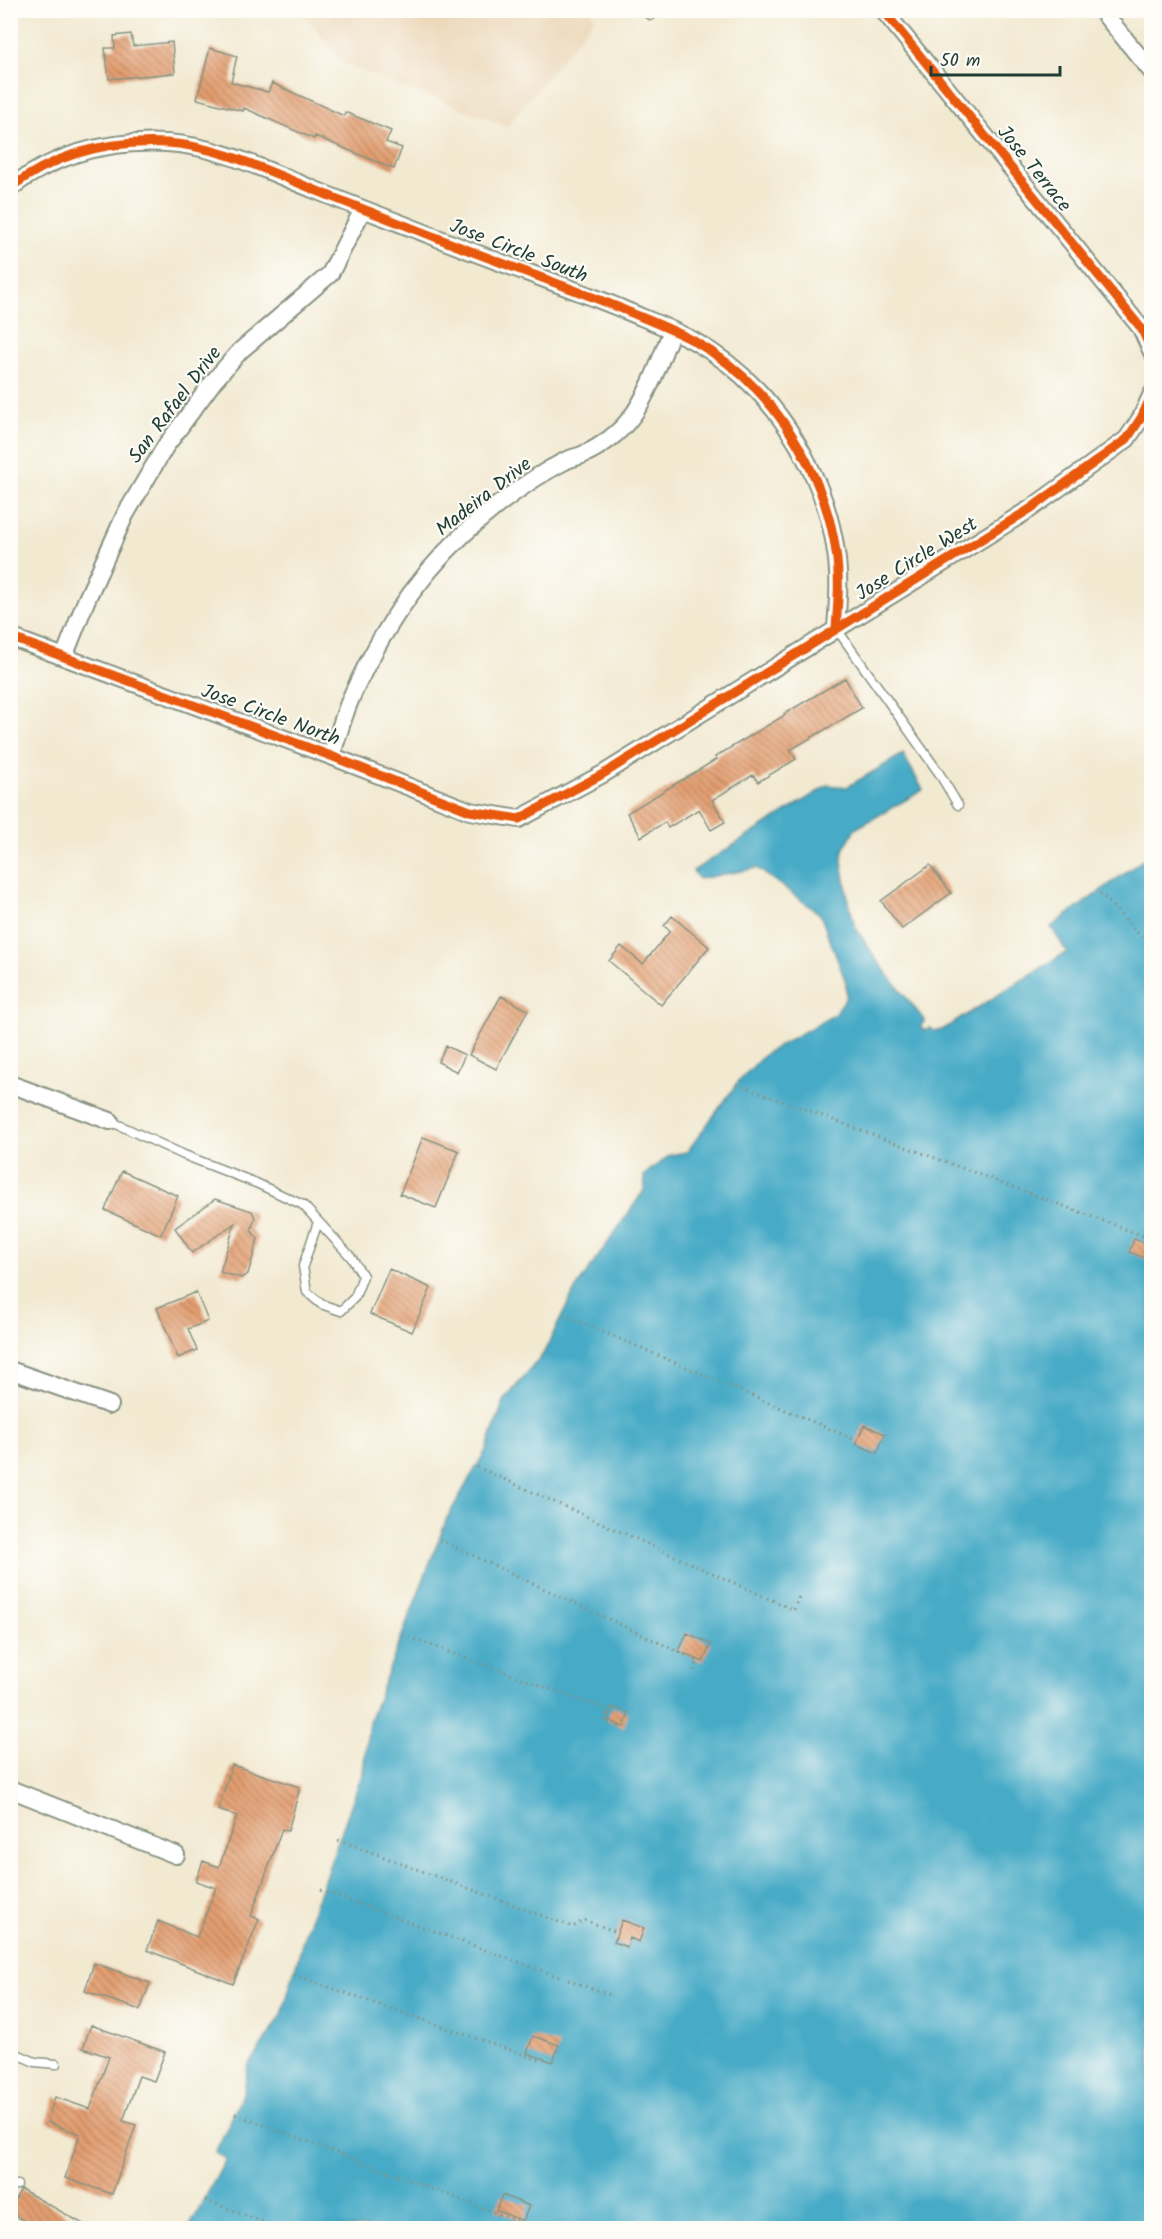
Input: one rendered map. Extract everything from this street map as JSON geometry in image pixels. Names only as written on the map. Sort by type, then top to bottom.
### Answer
[{"type":"street","name":"Jose Terrace","points":[[884,10],[1141,328],[1152,352]]},
{"type":"street","points":[[1101,10],[1152,72]]},
{"type":"street","name":"Jose Circle South","points":[[10,188],[40,169],[83,151],[120,143],[167,143],[192,146],[230,156],[584,293],[672,330],[712,352],[756,388],[783,423],[805,460],[823,499],[836,553],[839,590],[836,628]]},
{"type":"street","name":"San Rafael Drive","points":[[64,657],[86,601],[125,515],[165,447],[213,382],[240,351],[330,274],[363,209]]},
{"type":"street","name":"Madeira Drive","points":[[331,756],[353,693],[390,625],[428,572],[462,535],[519,490],[567,460],[597,447],[630,419],[653,378],[672,330]]},
{"type":"street","name":"Jose Circle West","points":[[519,819],[603,774],[1030,508],[1127,439],[1141,418],[1152,394]]},
{"type":"street","name":"Jose Circle North","points":[[10,637],[331,756],[471,812],[519,819]]},
{"type":"street","points":[[10,1084],[110,1121]]},
{"type":"street","points":[[10,1370],[110,1406]]},
{"type":"street","points":[[10,1789],[176,1854]]},
{"type":"lane","points":[[641,10],[651,15]]},
{"type":"lane","points":[[836,628],[939,773],[958,805]]},
{"type":"lane","points":[[110,1121],[303,1205],[351,1257],[363,1276],[356,1297],[340,1311],[321,1304],[307,1292],[303,1266],[318,1222]]},
{"type":"lane","points":[[10,2051],[35,2062],[56,2064]]},
{"type":"path","points":[[1100,893],[1152,948]]},
{"type":"path","points":[[737,1084],[1152,1239]]},
{"type":"path","points":[[564,1316],[858,1441]]},
{"type":"path","points":[[477,1467],[794,1610],[799,1596]]},
{"type":"path","points":[[440,1539],[698,1662],[693,1674]]},
{"type":"path","points":[[403,1635],[608,1710],[604,1721],[619,1726],[618,1730]]},
{"type":"path","points":[[338,1840],[573,1927],[584,1920],[617,1932]]},
{"type":"path","points":[[321,1890],[559,1977]]},
{"type":"path","points":[[294,1975],[543,2061]]},
{"type":"path","points":[[568,1980],[610,1995]]},
{"type":"path","points":[[235,2114],[517,2221],[514,2229]]},
{"type":"path","points":[[205,2200],[279,2229]]},
{"type":"shaded area","points":[[302,11],[590,11],[595,18],[507,126],[343,64]]},
{"type":"water","points":[[903,754],[923,790],[855,829],[843,850],[842,861],[849,905],[856,928],[878,962],[925,1021],[920,1026],[926,1031],[930,1028],[934,1031],[942,1030],[1067,952],[1051,927],[1151,854],[1151,2228],[189,2228],[226,2159],[215,2153],[244,2092],[248,2066],[282,2015],[306,1930],[363,1772],[369,1722],[447,1518],[486,1450],[504,1401],[543,1354],[575,1290],[645,1189],[644,1175],[670,1155],[687,1152],[739,1081],[766,1053],[834,1015],[846,998],[846,982],[820,914],[757,868],[699,879],[693,871],[828,785],[847,787]]},
{"type":"building","points":[[131,34],[133,46],[172,42],[175,73],[109,79],[105,48],[115,48],[114,36]]},
{"type":"building","points":[[210,48],[237,56],[231,82],[268,92],[272,83],[344,116],[345,112],[391,131],[386,142],[402,148],[394,169],[315,136],[314,139],[244,108],[243,111],[197,99]]},
{"type":"building","points":[[845,678],[862,708],[790,750],[796,759],[758,782],[753,775],[712,800],[725,822],[711,830],[699,809],[668,828],[665,822],[641,837],[627,813]]},
{"type":"building","points":[[930,865],[951,893],[902,929],[881,901]]},
{"type":"building","points":[[672,916],[709,947],[661,1005],[609,961],[621,946],[643,964],[670,931],[664,926]]},
{"type":"building","points":[[501,996],[528,1010],[496,1069],[469,1055]]},
{"type":"building","points":[[446,1046],[465,1055],[457,1072],[438,1062]]},
{"type":"building","points":[[423,1137],[459,1151],[436,1208],[400,1194]]},
{"type":"building","points":[[122,1171],[178,1196],[161,1235],[105,1210]]},
{"type":"building","points":[[215,1199],[252,1211],[255,1218],[251,1230],[258,1239],[248,1274],[241,1278],[220,1272],[235,1223],[192,1253],[175,1228]]},
{"type":"building","points":[[1134,1239],[1152,1245],[1152,1261],[1129,1252]]},
{"type":"building","points":[[389,1269],[431,1288],[412,1332],[370,1314]]},
{"type":"building","points":[[196,1292],[208,1321],[188,1329],[197,1350],[178,1358],[157,1308]]},
{"type":"building","points":[[864,1425],[885,1434],[877,1453],[856,1444]]},
{"type":"building","points":[[687,1633],[711,1644],[703,1662],[679,1651]]},
{"type":"building","points":[[612,1707],[629,1713],[624,1727],[607,1720]]},
{"type":"building","points":[[232,1765],[300,1787],[288,1831],[282,1829],[251,1916],[259,1919],[233,1984],[147,1950],[158,1921],[197,1937],[216,1888],[196,1881],[203,1861],[219,1867],[237,1816],[218,1810]]},
{"type":"building","points":[[622,1920],[644,1928],[639,1942],[630,1938],[627,1947],[614,1942]]},
{"type":"building","points":[[94,1963],[150,1983],[140,2010],[85,1991]]},
{"type":"building","points":[[91,2025],[165,2052],[154,2081],[139,2076],[123,2121],[136,2125],[112,2194],[65,2178],[80,2134],[47,2122],[55,2097],[90,2109],[109,2057],[83,2048]]},
{"type":"building","points":[[533,2036],[559,2045],[553,2062],[527,2053]]},
{"type":"building","points":[[21,2189],[92,2229],[39,2229],[10,2213],[10,2208]]},
{"type":"building","points":[[502,2195],[529,2206],[523,2221],[496,2210]]},
{"type":"cycle path","points":[[883,10],[1141,328],[1152,352]]},
{"type":"cycle path","points":[[10,188],[46,166],[84,151],[146,143],[167,143],[205,149],[243,160],[597,299],[694,341],[727,363],[757,390],[786,425],[809,465],[826,508],[836,552],[838,581],[836,628]]},
{"type":"cycle path","points":[[10,637],[331,756],[470,811],[519,819],[603,774],[1030,509],[1127,439],[1141,418],[1152,394]]}]
